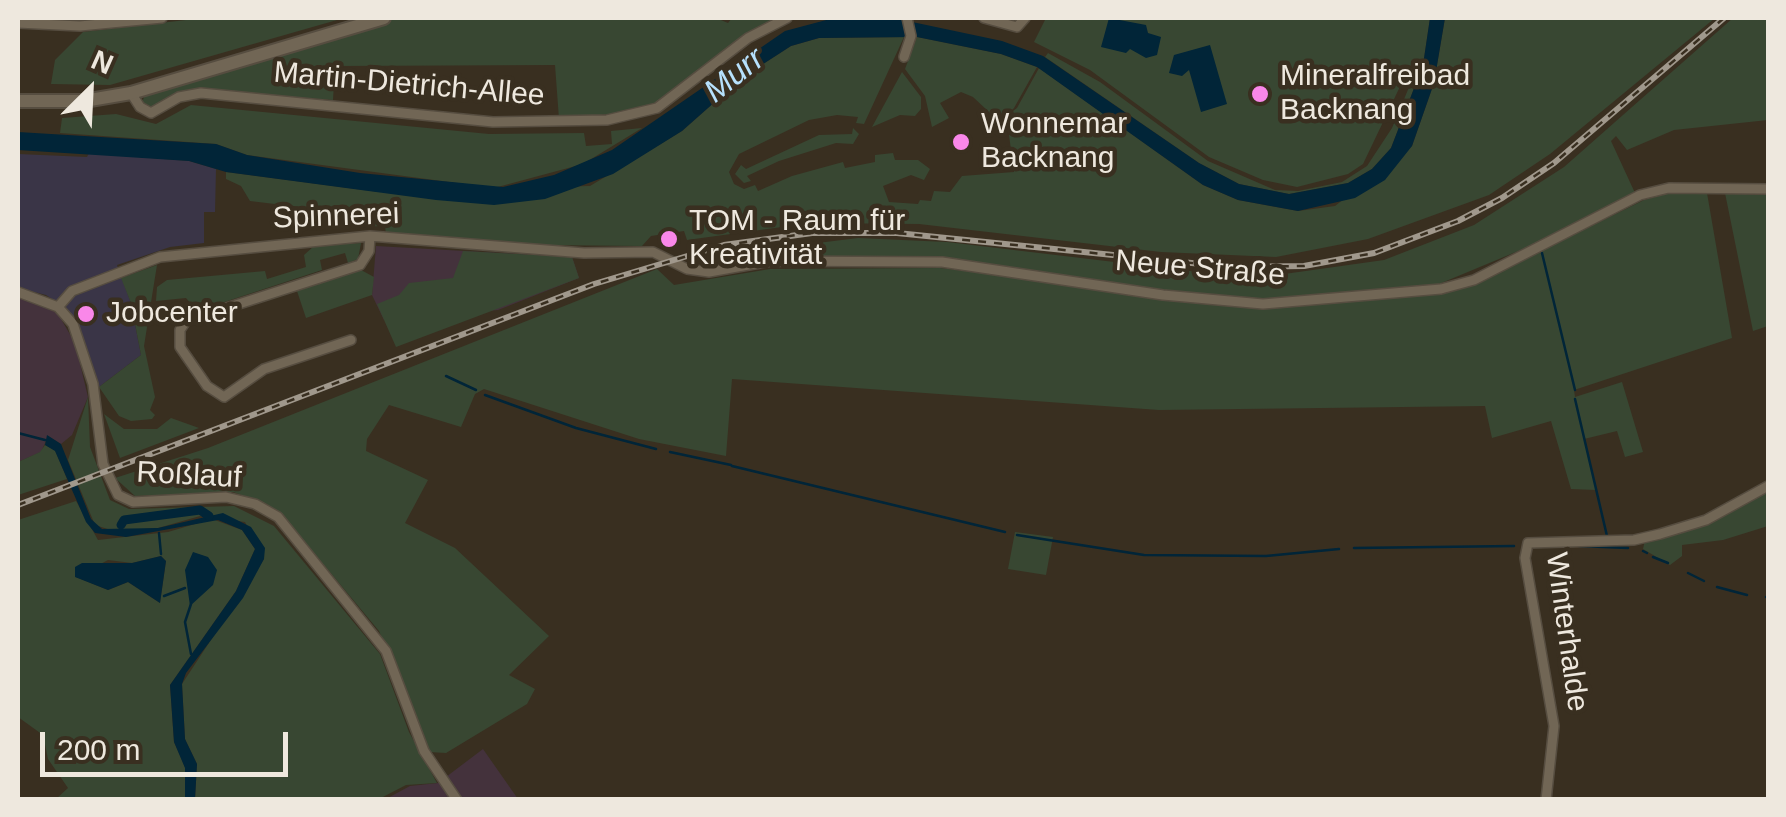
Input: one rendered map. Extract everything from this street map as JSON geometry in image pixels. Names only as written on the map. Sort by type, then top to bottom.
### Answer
[{"type":"street","points":[[18,23],[80,26],[162,18]]},
{"type":"street","points":[[18,101],[84,101],[131,93],[384,18]]},
{"type":"street","name":"Martin-Dietrich-Allee","points":[[131,93],[140,107],[151,113],[179,96],[201,92],[493,122],[606,120],[657,108],[748,38],[787,18]]},
{"type":"street","points":[[904,57],[911,36],[907,18]]},
{"type":"street","points":[[984,18],[1017,26],[1024,18]]},
{"type":"street","name":"Neue Straße","points":[[670,260],[687,269],[709,272],[771,261],[942,262],[1163,296],[1263,304],[1441,289],[1474,280],[1640,196],[1668,188],[1768,189]]},
{"type":"street","points":[[351,340],[264,370],[224,397],[207,386],[180,347],[180,330],[186,322],[360,265],[370,251],[370,236]]},
{"type":"street","name":"Spinnerei","points":[[58,307],[72,291],[160,256],[370,236],[584,254],[652,252],[670,260]]},
{"type":"street","points":[[18,292],[58,307]]},
{"type":"street","name":"Roßlauf","points":[[58,307],[73,324],[82,350],[92,384],[103,464],[118,495],[133,502],[226,497],[255,504],[278,518],[386,652],[416,734],[434,768],[458,800]]},
{"type":"street","name":"Winterhalde","points":[[1546,800],[1554,726],[1525,558],[1528,543],[1648,537],[1706,520],[1768,486]]},
{"type":"shaded area","points":[[89,153],[189,161],[216,169],[215,212],[204,212],[204,243],[170,247],[117,265],[131,303],[141,355],[99,387],[67,309],[46,295],[18,288],[18,154],[87,157]]},
{"type":"shaded area","points":[[376,246],[572,257],[579,278],[498,310],[384,320],[372,295]]},
{"type":"shaded area","points":[[18,296],[53,309],[61,319],[75,343],[88,397],[72,435],[61,444],[48,436],[41,452],[18,462]]},
{"type":"shaded area","points":[[483,749],[518,799],[384,800],[410,786],[438,783]]},
{"type":"green space","points":[[203,18],[344,18],[110,85],[51,84],[55,60],[83,32]]},
{"type":"green space","points":[[398,18],[716,18],[728,23],[732,18],[777,18],[653,106],[631,112],[559,119],[555,65],[335,66],[333,100],[189,89],[154,108],[142,102],[146,93]]},
{"type":"green space","name":"Mineralfreibad Backnang","points":[[1046,18],[1430,18],[1423,65],[1391,148],[1372,169],[1348,183],[1289,194],[1239,184],[1199,163],[1045,57],[1048,53],[1100,82],[1208,161],[1275,190],[1298,191],[1342,182],[1367,166],[1392,128],[1412,80],[1406,74],[1363,164],[1348,174],[1297,187],[1263,180],[1209,157],[1090,70],[1034,42]]},
{"type":"green space","points":[[1445,18],[1715,18],[1550,154],[1489,195],[1368,239],[1276,257],[1161,252],[919,224],[811,223],[687,240],[684,231],[651,236],[642,246],[539,245],[386,234],[385,226],[317,228],[316,209],[250,201],[241,186],[226,179],[226,172],[379,192],[590,186],[682,131],[743,77],[791,46],[819,38],[904,37],[864,124],[856,123],[858,117],[837,115],[809,120],[739,154],[729,172],[734,184],[744,189],[755,185],[758,191],[792,176],[843,162],[845,168],[875,162],[875,155],[893,153],[895,160],[918,160],[930,169],[924,180],[911,175],[883,186],[889,202],[918,204],[920,200],[931,201],[934,191],[950,192],[962,176],[1014,172],[1009,135],[1017,128],[1000,121],[1017,108],[1039,68],[1203,185],[1238,200],[1298,211],[1335,206],[1412,146],[1434,83]]},
{"type":"green space","points":[[1733,18],[1768,18],[1768,120],[1674,130],[1627,150],[1616,136],[1611,141],[1635,193],[1535,244],[1439,284],[1265,302],[1160,291],[942,258],[782,256],[706,266],[688,259],[858,238],[947,242],[1198,272],[1270,276],[1384,260],[1474,225],[1564,167]]},
{"type":"green space","points":[[917,37],[1001,54],[1037,67],[1014,108],[993,129],[989,131],[989,112],[961,92],[940,103],[949,118],[932,127],[925,96],[905,69]]},
{"type":"green space","points":[[902,72],[921,97],[921,109],[915,116],[900,115],[872,127]]},
{"type":"green space","points":[[191,105],[489,134],[584,133],[586,146],[612,144],[611,131],[642,128],[583,164],[494,188],[247,155],[216,144],[60,133],[62,118],[116,114],[156,124]]},
{"type":"green space","points":[[853,128],[859,134],[853,144],[836,143],[779,161],[747,176],[751,181],[744,183],[735,174],[741,165],[746,169],[819,135],[852,134]]},
{"type":"green space","points":[[1674,192],[1707,193],[1732,338],[1574,390],[1575,397],[1622,382],[1643,452],[1625,457],[1617,431],[1584,439],[1596,490],[1571,489],[1551,421],[1492,438],[1485,406],[1159,410],[732,379],[726,456],[639,439],[484,389],[475,394],[461,427],[389,405],[367,439],[366,451],[428,480],[405,523],[455,548],[549,636],[509,675],[535,689],[527,704],[446,753],[429,752],[379,631],[284,517],[267,504],[233,492],[135,496],[115,478],[208,448],[657,269],[674,285],[770,269],[940,268],[1264,307],[1443,292],[1476,283],[1644,200]]},
{"type":"green space","points":[[1725,193],[1768,195],[1768,326],[1753,331]]},
{"type":"green space","points":[[361,243],[358,259],[348,263],[345,253],[320,260],[322,270],[197,311],[186,298],[156,301],[157,287],[167,280],[265,271],[267,279],[306,267],[304,255],[314,246]]},
{"type":"green space","points":[[463,251],[572,257],[579,278],[396,347],[377,304],[399,295],[409,283],[453,278]]},
{"type":"green space","points":[[157,265],[144,346],[155,397],[150,410],[155,415],[152,419],[131,421],[119,416],[99,387],[141,355],[131,303],[121,278]]},
{"type":"green space","points":[[361,270],[374,277],[372,295],[306,318],[297,291]]},
{"type":"green space","points":[[88,397],[90,447],[110,500],[129,509],[234,506],[274,526],[380,654],[409,732],[437,783],[406,785],[379,799],[195,799],[197,764],[185,739],[182,684],[264,559],[245,522],[200,516],[158,528],[114,531],[95,525],[68,460]]},
{"type":"green space","points":[[104,414],[124,429],[157,429],[171,418],[199,428],[120,458]]},
{"type":"green space","points":[[45,445],[55,450],[67,479],[18,495],[18,462],[40,452]]},
{"type":"green space","points":[[1768,491],[1768,526],[1723,540],[1682,545],[1682,556],[1670,565],[1643,549],[1645,540],[1713,521]]},
{"type":"green space","points":[[76,501],[98,540],[168,532],[212,519],[242,530],[255,549],[236,591],[170,685],[174,742],[185,767],[185,799],[56,799],[68,788],[48,759],[43,735],[18,717],[18,520]],"holes":[[[161,556],[166,561],[160,603],[128,582],[108,590],[76,577],[108,560],[132,563]]]},
{"type":"green space","points":[[1015,532],[1053,537],[1046,575],[1008,569]]},
{"type":"water","points":[[1109,18],[1146,25],[1148,33],[1161,37],[1157,55],[1146,58],[1130,49],[1126,53],[1101,47]]},
{"type":"water","name":"Murr","points":[[1430,18],[1445,18],[1434,83],[1412,146],[1385,180],[1355,198],[1298,211],[1238,200],[1203,185],[1037,67],[1001,54],[917,37],[819,38],[791,46],[743,77],[682,131],[613,174],[545,199],[494,205],[436,200],[226,172],[189,161],[18,150],[18,132],[216,144],[247,155],[360,173],[503,187],[554,175],[612,150],[785,31],[830,19],[898,19],[1002,41],[1043,56],[1199,163],[1239,184],[1289,194],[1348,183],[1372,169],[1391,148],[1423,65]]},
{"type":"water","points":[[1210,45],[1227,104],[1201,112],[1189,70],[1182,76],[1169,73],[1174,55]]},
{"type":"water","points":[[47,435],[61,444],[91,519],[102,529],[158,528],[223,513],[251,527],[265,548],[264,559],[243,598],[186,673],[182,684],[185,739],[197,764],[195,799],[185,799],[185,768],[174,742],[170,685],[236,591],[255,549],[242,530],[218,520],[126,537],[95,533],[86,522],[55,451],[45,445]]},
{"type":"water","points":[[193,552],[208,557],[217,570],[213,585],[190,606],[185,570]]},
{"type":"water","points":[[161,556],[166,561],[160,603],[128,582],[108,590],[75,577],[75,567],[82,563],[132,563]]},
{"type":"waterway","points":[[1542,253],[1575,390]]},
{"type":"waterway","points":[[446,376],[476,390]]},
{"type":"waterway","points":[[485,395],[576,428],[656,449]]},
{"type":"waterway","points":[[1575,399],[1607,536]]},
{"type":"waterway","points":[[18,433],[45,440]]},
{"type":"waterway","points":[[670,452],[731,465]]},
{"type":"waterway","points":[[732,466],[1005,532]]},
{"type":"waterway","points":[[121,525],[124,520],[200,510],[209,516]]},
{"type":"waterway","points":[[159,533],[161,554]]},
{"type":"waterway","points":[[1017,535],[1144,555],[1266,556],[1339,549]]},
{"type":"waterway","points":[[1354,548],[1514,546]]},
{"type":"waterway","points":[[1579,546],[1628,548]]},
{"type":"waterway","points":[[1643,551],[1647,553]]},
{"type":"waterway","points":[[1653,557],[1668,563]]},
{"type":"waterway","points":[[1688,573],[1704,581]]},
{"type":"waterway","points":[[1717,587],[1747,595]]},
{"type":"waterway","points":[[164,596],[185,588]]},
{"type":"waterway","points":[[191,604],[185,622],[191,654]]},
{"type":"railway","points":[[18,505],[594,284],[724,245],[812,233],[897,233],[1231,267],[1304,266],[1374,253],[1458,221],[1502,198],[1554,163],[1724,18]]},
{"type":"place","name":"Mineralfreibad Backnang","points":[[1260,94]]},
{"type":"place","name":"Wonnemar Backnang","points":[[961,142]]},
{"type":"place","name":"TOM - Raum für Kreativität","points":[[669,239]]},
{"type":"place","name":"Jobcenter","points":[[86,314]]}]
